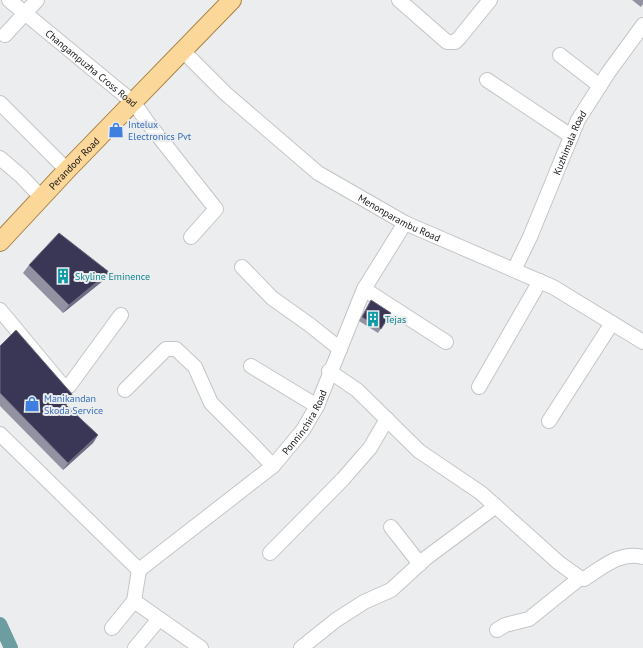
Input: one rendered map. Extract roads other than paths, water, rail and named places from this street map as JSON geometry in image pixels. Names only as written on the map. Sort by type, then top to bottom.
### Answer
[{"type":"main road","name":"Perandoor Road","points":[[0,241],[232,0]]},
{"type":"street","name":"Changampuzha Cross Road","points":[[9,0],[134,103],[216,209],[191,238]]},
{"type":"street","points":[[5,35],[37,0]]},
{"type":"street","points":[[399,0],[447,42],[455,42],[490,0]]},
{"type":"street","name":"Kuzhimala Road","points":[[514,270],[530,237],[578,120],[643,25]]},
{"type":"street","name":"Menonparambu Road","points":[[183,51],[225,93],[318,173],[405,223],[553,287],[643,342]]},
{"type":"street","points":[[560,56],[600,86]]},
{"type":"street","points":[[487,80],[571,136]]},
{"type":"street","points":[[0,103],[67,170]]},
{"type":"street","points":[[0,158],[21,176],[42,198]]},
{"type":"street","name":"Ponninchira Road","points":[[139,570],[273,466],[303,430],[316,406],[329,371],[340,349],[364,289],[405,223]]},
{"type":"street","points":[[242,267],[272,298],[340,349]]},
{"type":"street","points":[[480,387],[540,281]]},
{"type":"street","points":[[364,289],[446,342]]},
{"type":"street","points":[[0,310],[63,386],[69,386],[121,315]]},
{"type":"street","points":[[548,421],[612,323]]},
{"type":"street","points":[[125,390],[166,348],[176,349],[195,367],[210,402],[273,466]]},
{"type":"street","points":[[251,366],[316,406]]},
{"type":"street","points":[[329,371],[357,390],[419,451],[461,479],[496,506],[536,543],[580,578]]},
{"type":"street","points":[[270,553],[338,484],[366,453],[387,419]]},
{"type":"street","points":[[0,434],[139,570],[134,601],[112,628]]},
{"type":"street","points":[[302,648],[336,620],[364,602],[391,590],[420,564],[496,506]]},
{"type":"street","points":[[391,527],[420,564]]},
{"type":"street","points":[[497,630],[505,625],[529,619],[580,578],[584,578],[608,563],[623,557],[643,557]]},
{"type":"street","points":[[134,601],[201,648]]},
{"type":"street","points":[[135,648],[159,619]]},
{"type":"waterway","points":[[0,624],[11,648]]},
{"type":"place","name":"Intelux Electronics Pvt","points":[[116,130]]},
{"type":"place","name":"Skyline Eminence","points":[[63,276]]},
{"type":"place","name":"Tejas","points":[[373,319]]},
{"type":"place","name":"Manikandan Skoda Service","points":[[32,404]]}]
